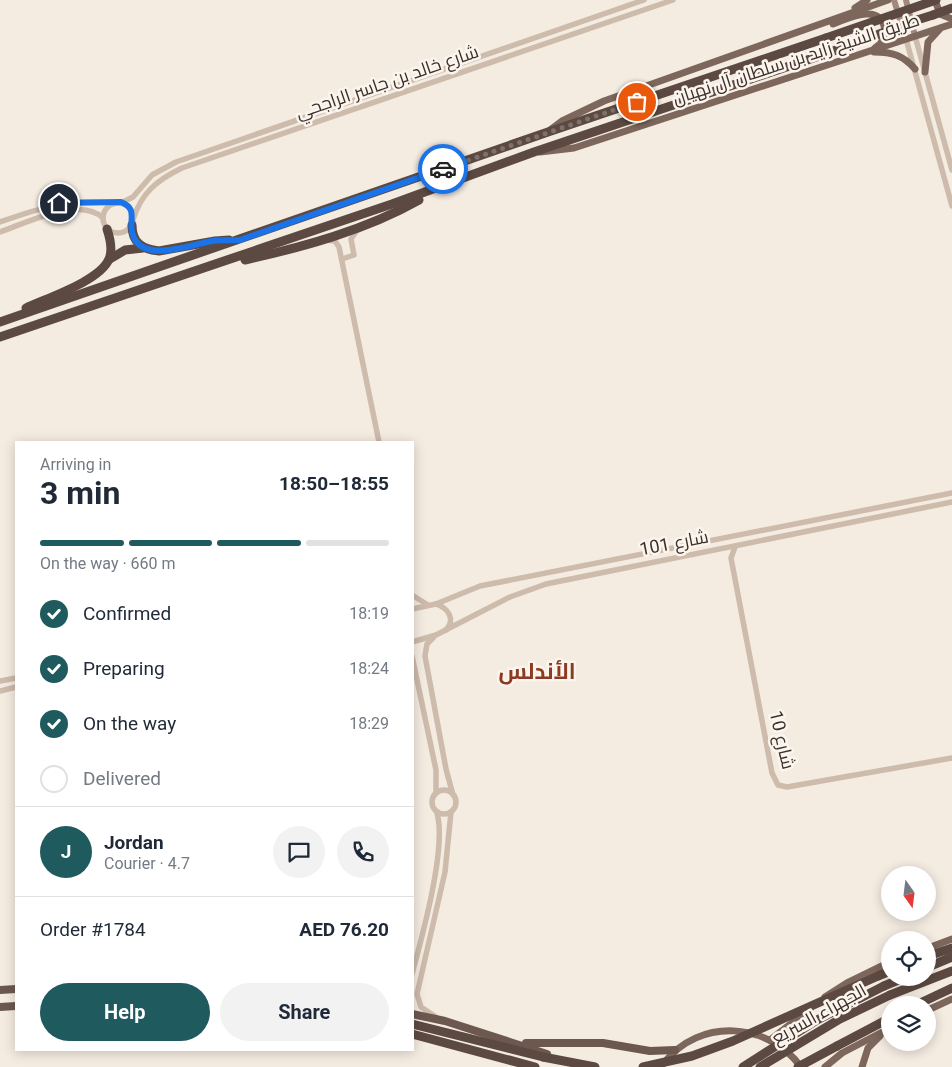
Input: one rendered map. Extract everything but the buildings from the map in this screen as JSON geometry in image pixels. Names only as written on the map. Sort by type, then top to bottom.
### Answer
[{"type":"highway","name":"طريق الشيخ زايد بن سلطان آل نهيان","points":[[0,321],[935,0]]},
{"type":"highway","name":"طريق الشيخ زايد بن سلطان آل نهيان","points":[[0,337],[439,188],[534,152],[828,53],[952,8]]},
{"type":"highway","points":[[201,270],[318,241],[361,226],[414,203],[439,188]]},
{"type":"highway","points":[[132,222],[135,239],[143,248]]},
{"type":"highway","points":[[107,229],[111,244],[110,259]]},
{"type":"highway","points":[[0,321],[97,274],[110,259],[125,250],[143,248],[159,251],[215,241],[240,240]]},
{"type":"highway","points":[[936,953],[952,948]]},
{"type":"highway","points":[[936,964],[952,957]]},
{"type":"highway","name":"الجهراء السريع","points":[[760,1067],[819,1030],[890,995],[952,972]]},
{"type":"highway","points":[[644,1067],[692,1056],[733,1041],[881,975]]},
{"type":"highway","name":"الجهراء السريع","points":[[743,1067],[817,1020],[884,986]]},
{"type":"highway","points":[[0,990],[15,988]]},
{"type":"highway","points":[[935,996],[952,988]]},
{"type":"highway","points":[[0,1007],[15,1006]]},
{"type":"highway","points":[[414,1014],[445,1021],[508,1040],[584,1067]]},
{"type":"highway","points":[[800,1067],[881,1023]]},
{"type":"highway","points":[[414,1025],[543,1057],[595,1067]]},
{"type":"highway","points":[[414,1035],[535,1067]]},
{"type":"highway","points":[[414,1039],[522,1067]]},
{"type":"highway","points":[[508,1040],[536,1045],[603,1043],[650,1051],[676,1050]]},
{"type":"main road","points":[[847,14],[867,0]]},
{"type":"main road","name":"طريق الشيخ زايد بن سلطان آل نهيان","points":[[548,132],[562,121],[604,101],[888,0]]},
{"type":"main road","points":[[894,0],[906,39]]},
{"type":"main road","points":[[906,0],[916,36]]},
{"type":"main road","points":[[935,0],[936,9],[940,14],[952,19]]},
{"type":"main road","points":[[764,45],[866,14],[875,15],[884,25],[885,36],[876,47],[780,81]]},
{"type":"main road","name":"طريق الشيخ زايد بن سلطان آل نهيان","points":[[534,152],[574,148],[952,24]]},
{"type":"main road","points":[[925,72],[928,42],[941,28]]},
{"type":"main road","points":[[869,52],[891,52],[900,56],[915,69]]},
{"type":"main road","points":[[936,945],[952,939]]},
{"type":"main road","name":"الجهراء السريع","points":[[770,1040],[834,991],[881,967]]},
{"type":"main road","points":[[936,1007],[952,1000]]},
{"type":"main road","points":[[660,1067],[676,1050],[696,1038],[722,1031],[742,1031],[770,1040],[787,1051],[800,1067]]},
{"type":"main road","points":[[825,1067],[842,1052],[881,1032]]},
{"type":"main road","points":[[862,1067],[868,1048],[881,1036]]},
{"type":"street","points":[[626,6],[634,0]]},
{"type":"street","name":"شارع خالد بن جاسر الراجحي","points":[[121,202],[133,197],[150,176],[164,167],[644,0]]},
{"type":"street","name":"شارع خالد بن جاسر الراجحي","points":[[132,222],[140,200],[152,186],[164,176],[182,168],[673,0]]},
{"type":"street","points":[[916,36],[952,170]]},
{"type":"street","points":[[906,39],[952,206]]},
{"type":"street","points":[[389,89],[392,96]]},
{"type":"street","points":[[376,93],[380,97],[378,101]]},
{"type":"street","points":[[939,156],[944,152],[948,154]]},
{"type":"street","points":[[0,222],[59,203],[82,201],[121,202],[131,209],[132,222],[128,229],[118,233],[107,229],[103,218],[94,211],[70,210],[52,214],[0,232]]},
{"type":"street","points":[[103,218],[107,207],[112,203]]},
{"type":"street","points":[[342,259],[354,255],[351,239],[354,232],[361,226]]},
{"type":"street","points":[[318,241],[335,242],[342,259],[379,441]]},
{"type":"street","name":"شارع 101","points":[[414,608],[436,604],[480,586],[952,493]]},
{"type":"street","name":"شارع 101","points":[[414,642],[436,636],[510,597],[533,588],[952,502]]},
{"type":"street","points":[[879,508],[876,512],[880,517]]},
{"type":"street","name":"شارع 10","points":[[735,546],[731,558],[772,773],[778,785],[787,787],[952,758]]},
{"type":"street","points":[[722,549],[731,558]]},
{"type":"street","points":[[586,564],[584,571],[589,576]]},
{"type":"street","points":[[562,570],[565,576],[562,581]]},
{"type":"street","points":[[414,596],[428,605]]},
{"type":"street","points":[[436,604],[443,606],[449,612],[450,626],[445,631]]},
{"type":"street","points":[[436,636],[427,644],[425,656],[446,769],[455,804],[451,812],[445,872],[418,994],[421,1007],[426,1012],[445,1021]]},
{"type":"street","points":[[414,666],[436,770],[436,793],[432,802],[440,826],[436,867],[414,966]]},
{"type":"street","points":[[0,681],[15,678]]},
{"type":"street","points":[[0,690],[15,687]]},
{"type":"street","points":[[436,793],[446,789],[453,795]]},
{"type":"street","points":[[437,813],[445,816],[451,812]]},
{"type":"street","points":[[414,971],[423,971]]},
{"type":"way so far","points":[[443,169],[637,102]]},
{"type":"district","name":"الأندلس","points":[[537,671]]},
{"type":"route","points":[[59,203],[71,201],[121,202],[131,209],[133,214],[132,233],[138,244],[143,248],[159,251],[215,241],[240,240],[443,169]]}]
